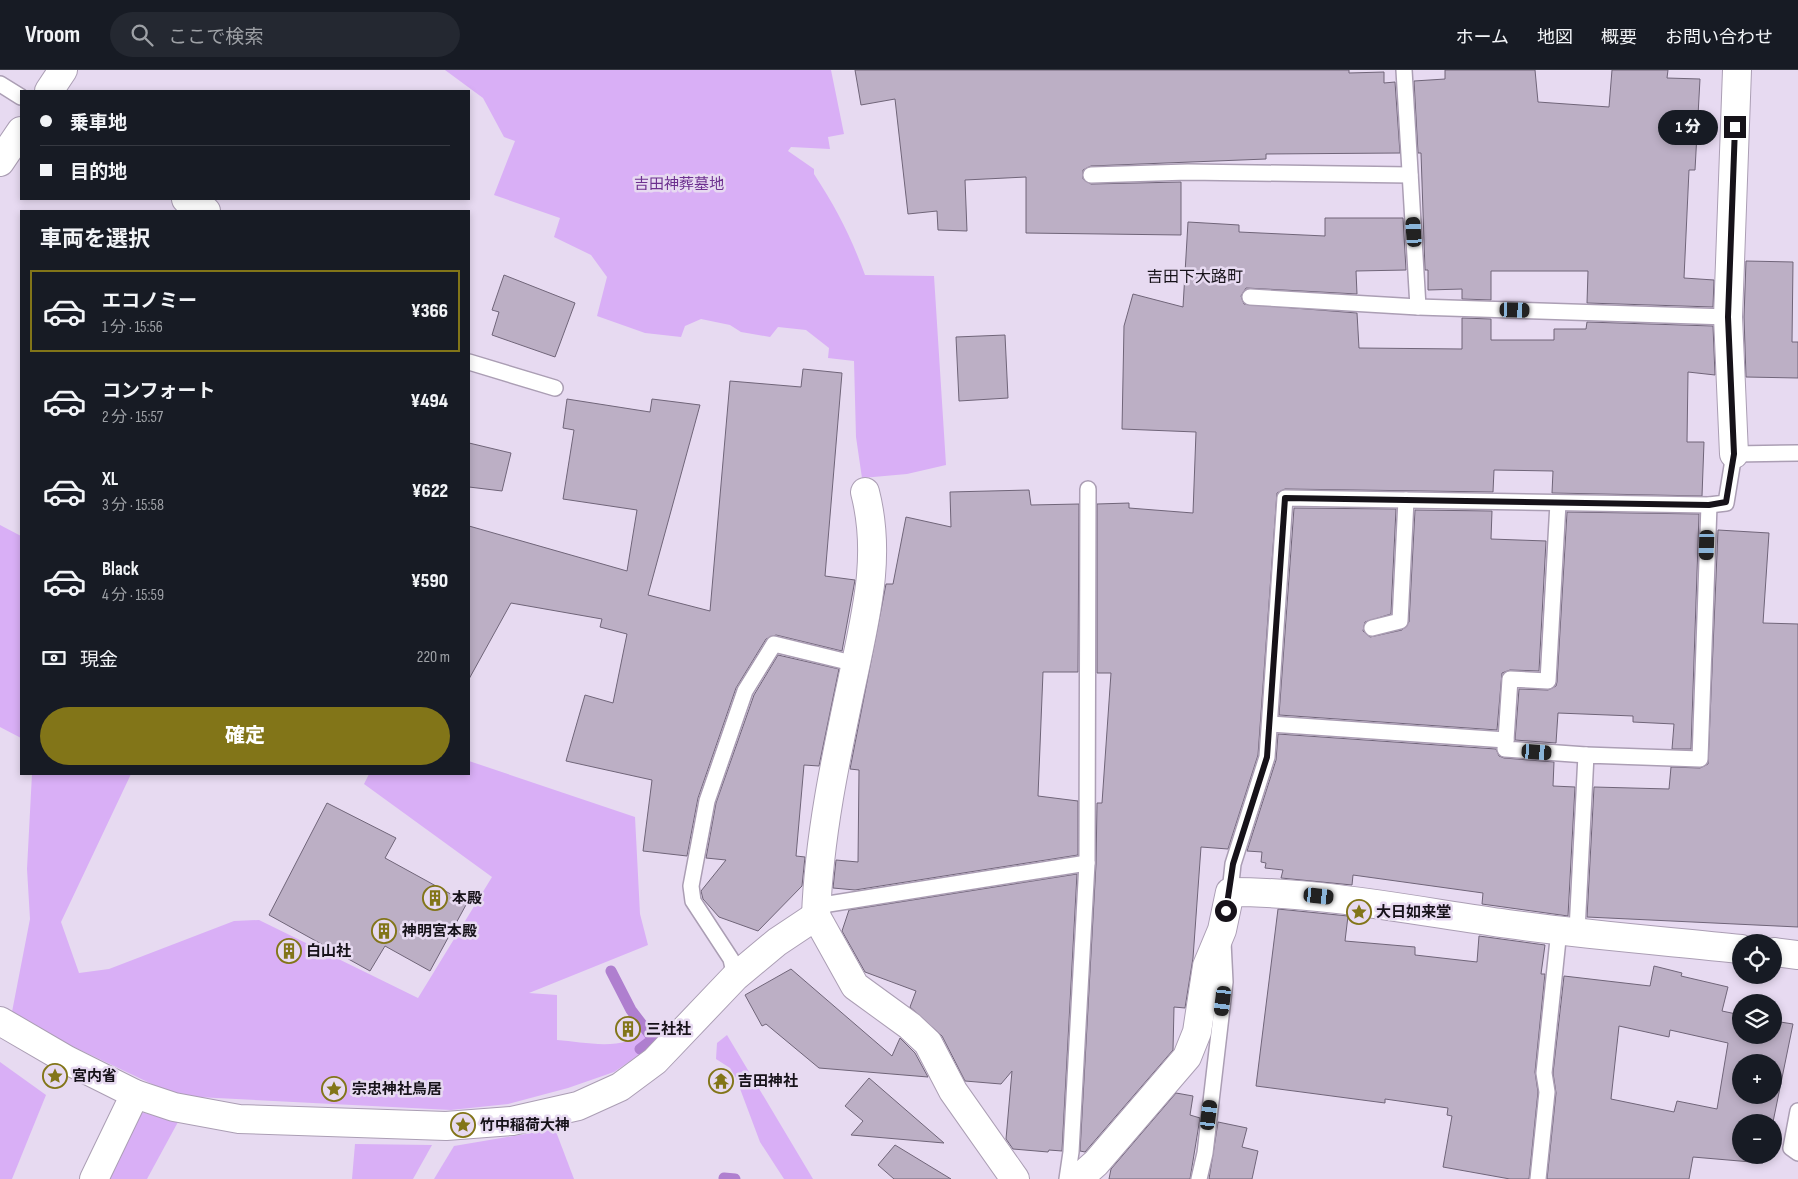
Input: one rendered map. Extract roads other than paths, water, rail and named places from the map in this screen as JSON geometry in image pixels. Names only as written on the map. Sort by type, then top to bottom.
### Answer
[{"type":"street","points":[[50,90],[63,70]]},
{"type":"street","points":[[1734,454],[1728,317],[1737,70]]},
{"type":"street","points":[[0,162],[20,132]]},
{"type":"street","points":[[188,200],[204,210]]},
{"type":"street","points":[[865,492],[872,520],[873,574],[818,865],[816,911],[855,986],[910,1026],[928,1043],[953,1091],[1015,1179]]},
{"type":"street","points":[[1078,1179],[1096,1163],[1187,1057],[1197,1032],[1207,966],[1222,930],[1230,892],[1281,892],[1356,900],[1508,924],[1732,948]]},
{"type":"street","points":[[0,1021],[67,1060],[134,1094],[174,1107],[239,1119],[446,1126],[512,1121],[578,1106],[620,1087],[655,1061],[735,977],[816,911]]},
{"type":"street","points":[[1782,953],[1798,955]]},
{"type":"street","points":[[94,1179],[134,1094]]},
{"type":"lane","points":[[1404,70],[1418,307]]},
{"type":"lane","points":[[0,84],[20,96]]},
{"type":"lane","points":[[1090,175],[1188,172],[1410,175]]},
{"type":"lane","points":[[1250,297],[1418,307],[1728,317]]},
{"type":"lane","points":[[470,362],[555,388]]},
{"type":"lane","points":[[1230,892],[1233,864],[1267,757],[1285,498],[1709,505],[1726,502],[1734,454],[1798,454]]},
{"type":"lane","points":[[1067,1179],[1071,1152],[1087,863],[1088,490]]},
{"type":"lane","points":[[1372,628],[1400,621],[1406,500]]},
{"type":"lane","points":[[1558,503],[1548,681],[1510,680],[1505,749],[1586,755],[1700,759],[1709,505]]},
{"type":"lane","points":[[735,977],[731,959],[692,901],[691,886],[708,801],[745,691],[774,644],[856,664]]},
{"type":"lane","points":[[1270,724],[1506,740]]},
{"type":"lane","points":[[1538,1179],[1547,1092],[1544,1074],[1568,931],[1586,755]]},
{"type":"lane","points":[[816,911],[1087,863]]},
{"type":"lane","points":[[1199,1179],[1205,1153],[1225,982],[1222,930]]},
{"type":"lane","points":[[1798,1111],[1791,1148],[1798,1153]]},
{"type":"waterway","points":[[611,971],[631,1010],[653,1039],[640,1049]]},
{"type":"waterway","points":[[724,1178],[735,1179]]},
{"type":"place","name":"本殿","points":[[435,898]]},
{"type":"place","name":"大日如来堂","points":[[1359,912]]},
{"type":"place","name":"神明宮本殿","points":[[384,931]]},
{"type":"place","name":"白山社","points":[[289,951]]},
{"type":"place","name":"三社社","points":[[628,1029]]},
{"type":"place","name":"宮内省","points":[[55,1076]]},
{"type":"place","name":"吉田神社","points":[[721,1081]]},
{"type":"place","name":"宗忠神社鳥居","points":[[334,1089]]},
{"type":"place","name":"竹中稲荷大神","points":[[463,1125]]},
{"type":"district","name":"吉田下大路町","points":[[1195,276]]},
{"type":"park label","name":"吉田神葬墓地","points":[[679,184]]}]
